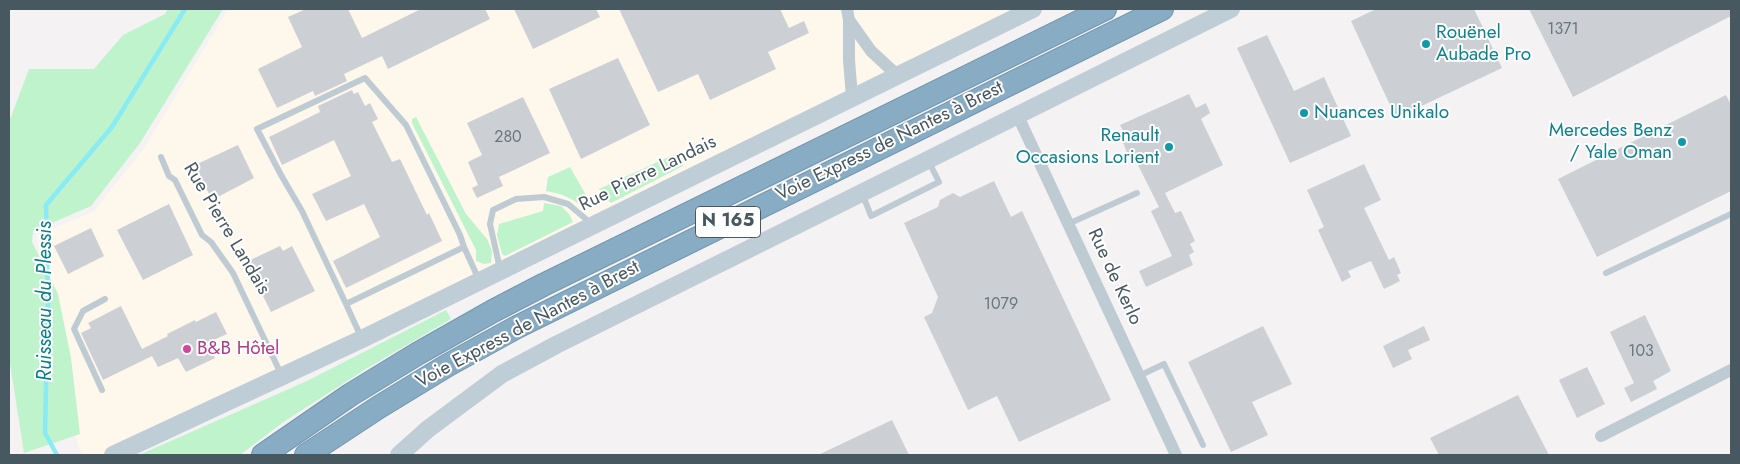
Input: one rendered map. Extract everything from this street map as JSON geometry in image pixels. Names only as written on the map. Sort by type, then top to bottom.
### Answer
[{"type":"highway","name":"Voie Express de Nantes à Brest","points":[[263,455],[350,395],[416,354],[492,311],[1105,9]]},
{"type":"highway","name":"Voie Express de Nantes à Brest","points":[[306,455],[379,406],[517,327],[1162,9]]},
{"type":"street","name":"Rue Pierre Landais","points":[[113,455],[362,339],[1033,9]]},
{"type":"street","points":[[399,455],[428,429],[502,374],[564,340],[1231,9]]},
{"type":"street","points":[[848,14],[871,51],[897,75]]},
{"type":"street","points":[[848,14],[852,97]]},
{"type":"street","name":"Rue de Kerlo","points":[[1017,114],[1176,455]]},
{"type":"street","points":[[1601,436],[1731,370]]},
{"type":"lane","points":[[362,339],[302,211],[257,129],[365,78],[406,126],[460,234],[464,248],[479,281]]},
{"type":"lane","name":"Rue Pierre Landais","points":[[161,157],[169,176],[175,180],[202,235],[211,242],[232,273],[282,377]]},
{"type":"lane","points":[[861,192],[871,216],[939,182],[928,159]]},
{"type":"lane","points":[[1068,224],[1136,193]]},
{"type":"lane","points":[[500,270],[490,224],[494,210],[516,199],[544,196],[568,204],[593,225]]},
{"type":"lane","points":[[1606,273],[1731,214]]},
{"type":"lane","points":[[346,304],[464,248]]},
{"type":"lane","points":[[102,390],[74,330],[83,311],[105,299]]},
{"type":"lane","points":[[1139,376],[1164,364],[1203,445]]},
{"type":"shaded area","points":[[228,9],[1033,9],[113,455],[83,455],[78,445],[36,235],[93,212],[143,150]]},
{"type":"green space","points":[[168,9],[223,9],[140,143],[91,206],[33,231],[32,242],[58,294],[71,358],[80,434],[24,453],[9,357],[9,122],[29,69],[94,69],[123,35],[165,14]]},
{"type":"green space","points":[[416,117],[466,214],[487,239],[492,251],[491,263],[484,264],[476,261],[476,250],[412,123],[412,119]]},
{"type":"green space","points":[[677,153],[683,166],[611,203],[604,198],[599,189]]},
{"type":"green space","points":[[570,167],[591,204],[590,209],[560,194],[546,191],[548,177]]},
{"type":"green space","points":[[544,203],[561,206],[569,214],[573,222],[505,256],[502,254],[497,235],[499,224],[543,211]]},
{"type":"green space","points":[[446,310],[451,319],[364,370],[282,423],[240,455],[139,455],[307,381]]},
{"type":"building","points":[[306,9],[348,9],[362,38],[421,9],[485,9],[490,19],[388,69],[382,56],[344,74],[347,81],[315,96],[313,91],[277,108],[258,69],[302,47],[288,17]]},
{"type":"building","points":[[514,9],[596,9],[600,17],[533,49]]},
{"type":"building","points":[[619,9],[780,9],[789,28],[804,21],[809,33],[768,52],[776,69],[710,100],[698,74],[658,92]]},
{"type":"building","name":"Rouënel Aubade Pro","points":[[1376,9],[1474,9],[1502,68],[1396,118],[1351,21]]},
{"type":"building","points":[[1529,9],[1731,9],[1731,16],[1573,97]]},
{"type":"building","name":"Nuances Unikalo","points":[[1267,35],[1294,91],[1324,77],[1351,136],[1290,163],[1237,48]]},
{"type":"building","points":[[618,58],[650,125],[581,159],[549,89]]},
{"type":"building","points":[[352,90],[354,94],[358,92],[365,106],[370,103],[378,119],[372,122],[392,162],[400,159],[442,241],[346,288],[333,261],[380,237],[364,204],[326,221],[312,194],[351,176],[334,140],[282,165],[269,137],[320,112],[318,106]]},
{"type":"building","name":"Renault Occasions Lorient","points":[[1189,94],[1196,108],[1206,103],[1210,113],[1201,119],[1223,165],[1165,193],[1175,213],[1181,211],[1195,241],[1190,244],[1194,252],[1189,255],[1193,265],[1146,287],[1139,271],[1172,256],[1151,211],[1159,207],[1132,153],[1128,155],[1122,140],[1127,138],[1120,125]]},
{"type":"building","name":"Mercedes Benz / Yale Oman","points":[[1726,95],[1731,105],[1731,191],[1597,257],[1558,179]]},
{"type":"building","points":[[523,97],[550,153],[499,177],[503,186],[477,198],[472,188],[478,185],[468,162],[482,155],[467,123]]},
{"type":"building","points":[[238,145],[254,178],[212,200],[195,165]]},
{"type":"building","points":[[1364,164],[1381,200],[1364,208],[1389,260],[1394,257],[1401,273],[1397,275],[1400,281],[1384,289],[1371,261],[1348,271],[1351,277],[1342,282],[1318,230],[1324,227],[1307,190]]},
{"type":"building","points":[[994,181],[1011,217],[1022,211],[1111,400],[1019,442],[997,396],[968,410],[924,317],[932,313],[938,297],[904,223],[938,207],[940,200],[953,193],[960,197]]},
{"type":"building","points":[[169,204],[193,255],[143,280],[117,230]]},
{"type":"building","points":[[91,228],[104,256],[68,274],[54,246]]},
{"type":"building","points":[[280,246],[283,251],[292,246],[315,291],[271,312],[246,262]]},
{"type":"building","points":[[121,306],[142,349],[195,320],[196,322],[216,312],[227,334],[207,343],[215,358],[186,372],[178,358],[158,367],[152,356],[103,380],[81,333],[91,328],[88,323]]},
{"type":"building","points":[[1645,315],[1671,371],[1653,381],[1657,389],[1631,402],[1624,388],[1634,383],[1610,332]]},
{"type":"building","points":[[1263,326],[1292,384],[1252,402],[1268,435],[1231,452],[1188,362]]},
{"type":"building","points":[[1424,326],[1430,340],[1408,350],[1412,359],[1393,368],[1383,346]]},
{"type":"building","points":[[1587,367],[1605,404],[1577,418],[1559,380]]},
{"type":"building","points":[[1518,395],[1549,455],[1439,455],[1430,438]]},
{"type":"building","points":[[892,420],[909,455],[818,455]]},
{"type":"waterway","name":"Ruisseau du Plessis","points":[[57,455],[45,433],[48,300],[46,205],[112,127],[185,9]]},
{"type":"place","name":"Rouënel Aubade Pro","points":[[1426,44]]},
{"type":"place","name":"Nuances Unikalo","points":[[1304,113]]},
{"type":"place","name":"Mercedes Benz / Yale Oman","points":[[1682,142]]},
{"type":"place","name":"Renault Occasions Lorient","points":[[1169,147]]},
{"type":"place","name":"B&B Hôtel","points":[[187,349]]}]
